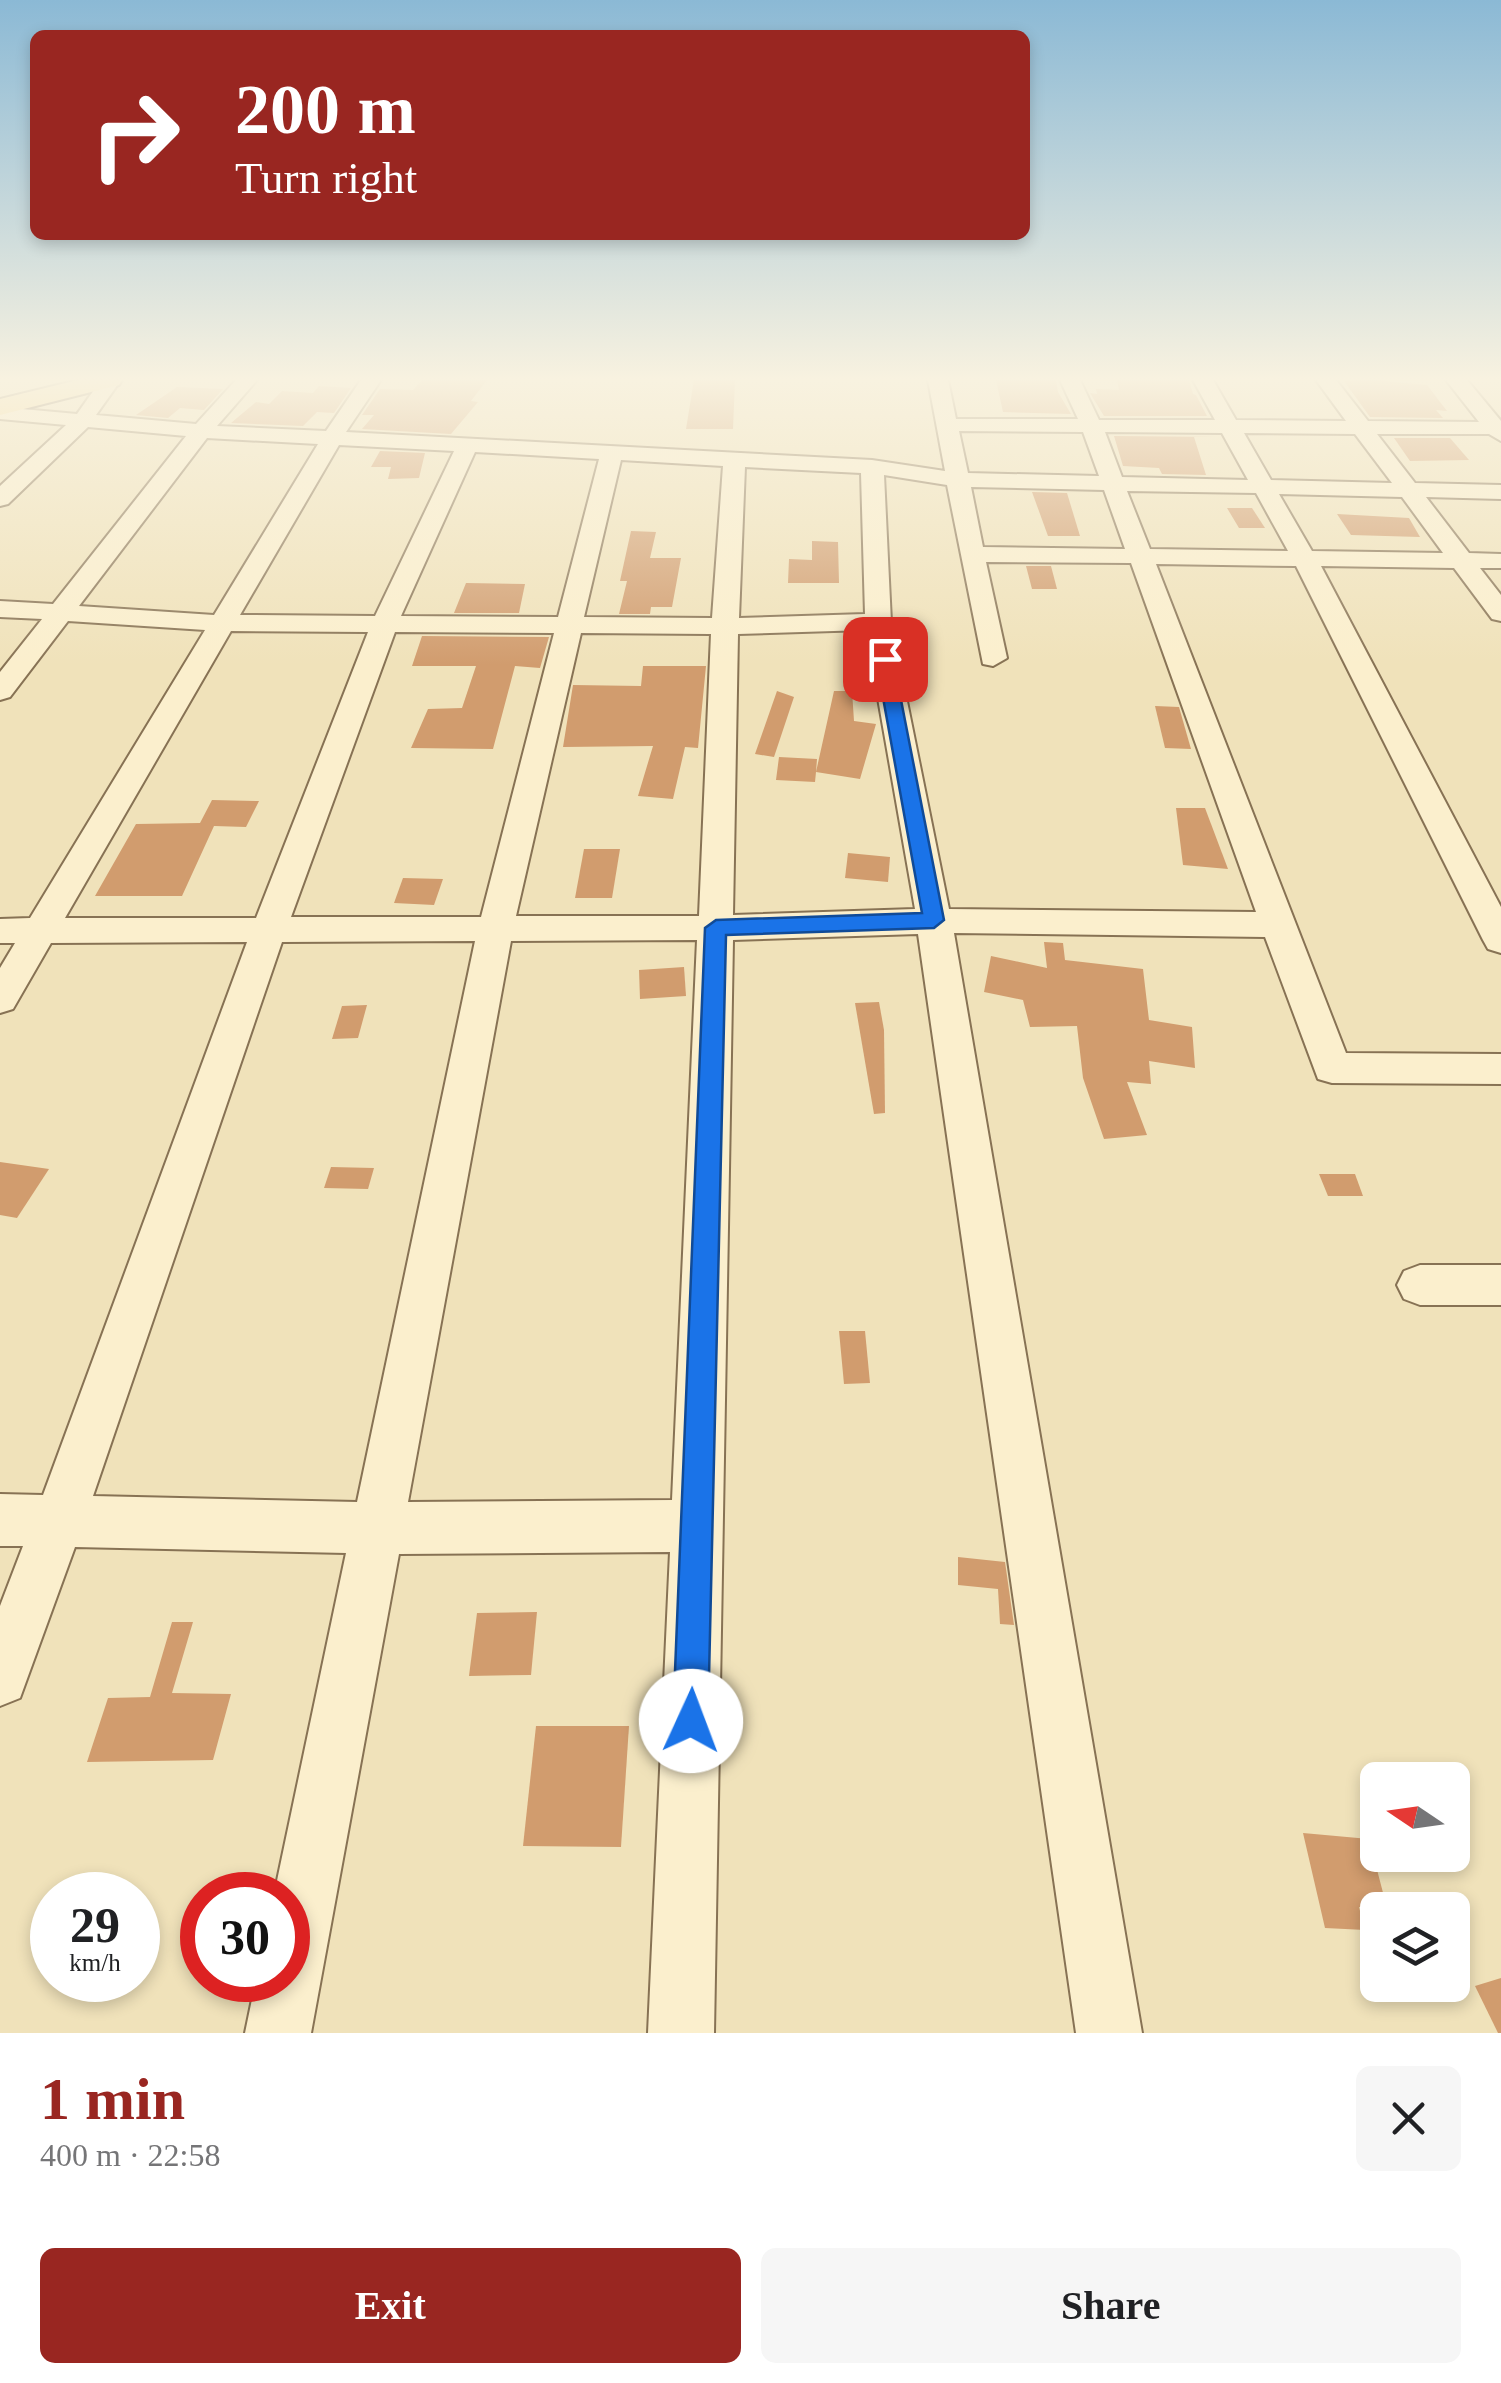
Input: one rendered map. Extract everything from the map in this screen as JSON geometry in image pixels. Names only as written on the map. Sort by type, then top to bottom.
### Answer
[{"type":"street","points":[[0,499],[25,475]]},
{"type":"street","points":[[0,690],[166,475]]},
{"type":"street","points":[[0,999],[310,475]]},
{"type":"street","points":[[0,1678],[60,1521],[268,929],[385,622],[454,475]]},
{"type":"street","points":[[278,2033],[496,926],[606,475]]},
{"type":"street","points":[[681,2033],[725,626],[733,475]]},
{"type":"street","points":[[872,475],[878,622],[934,920],[1109,2033]]},
{"type":"street","points":[[921,475],[958,480],[1501,492]]},
{"type":"street","points":[[957,475],[994,658]]},
{"type":"street","points":[[1109,475],[1332,1068],[1501,1069]]},
{"type":"street","points":[[1258,475],[1501,940]]},
{"type":"street","points":[[1395,475],[1501,613]]},
{"type":"street","points":[[972,554],[1501,561]]},
{"type":"street","points":[[0,610],[223,623],[725,626],[878,622]]},
{"type":"street","points":[[0,931],[716,928],[934,920],[1278,925]]},
{"type":"street","points":[[1420,1286],[1501,1285]]},
{"type":"street","points":[[0,1520],[376,1528],[697,1526]]},
{"type":"building","points":[[389,475],[420,475],[419,478],[388,479]]},
{"type":"building","points":[[1032,492],[1067,493],[1080,536],[1048,536]]},
{"type":"building","points":[[1227,508],[1252,508],[1265,528],[1239,528]]},
{"type":"building","points":[[1337,514],[1409,518],[1420,537],[1351,535]]},
{"type":"building","points":[[631,531],[656,532],[650,558],[681,558],[672,607],[651,607],[650,614],[619,614],[627,581],[620,581]]},
{"type":"building","points":[[812,541],[838,542],[839,583],[788,583],[789,559],[812,560]]},
{"type":"building","points":[[1026,566],[1051,566],[1057,589],[1032,589]]},
{"type":"building","points":[[466,583],[525,584],[519,613],[454,613]]},
{"type":"building","points":[[422,636],[549,637],[540,668],[515,666],[493,749],[411,748],[428,709],[462,708],[476,666],[412,666]]},
{"type":"building","points":[[643,666],[706,666],[698,748],[685,747],[673,799],[638,796],[653,746],[563,747],[573,685],[641,686]]},
{"type":"building","points":[[777,691],[794,697],[774,757],[755,754]]},
{"type":"building","points":[[834,691],[852,691],[854,721],[876,724],[860,779],[816,772]]},
{"type":"building","points":[[1155,706],[1179,707],[1191,749],[1165,748]]},
{"type":"building","points":[[779,757],[817,759],[815,782],[776,780]]},
{"type":"building","points":[[212,800],[259,801],[246,827],[214,826],[182,896],[95,896],[136,824],[200,823]]},
{"type":"building","points":[[1176,808],[1205,808],[1228,869],[1183,865]]},
{"type":"building","points":[[584,849],[620,849],[612,898],[575,898]]},
{"type":"building","points":[[848,853],[890,857],[888,882],[845,878]]},
{"type":"building","points":[[403,878],[443,879],[434,905],[394,903]]},
{"type":"building","points":[[1044,942],[1063,943],[1065,960],[1143,969],[1149,1020],[1192,1027],[1195,1068],[1149,1061],[1151,1084],[1127,1082],[1147,1135],[1104,1139],[1083,1078],[1077,1026],[1030,1027],[1023,1000],[984,992],[991,956],[1047,968]]},
{"type":"building","points":[[684,967],[686,996],[640,999],[639,970]]},
{"type":"building","points":[[879,1002],[884,1030],[885,1113],[874,1114],[855,1003]]},
{"type":"building","points":[[367,1005],[358,1038],[332,1039],[342,1006]]},
{"type":"building","points":[[0,1162],[49,1169],[17,1218],[0,1215]]},
{"type":"building","points":[[331,1167],[374,1168],[368,1189],[324,1188]]},
{"type":"building","points":[[1319,1174],[1355,1174],[1363,1196],[1328,1196]]},
{"type":"building","points":[[839,1331],[865,1331],[870,1383],[844,1384]]},
{"type":"building","points":[[958,1557],[1005,1562],[1014,1625],[1000,1624],[998,1589],[958,1585]]},
{"type":"building","points":[[537,1612],[531,1675],[469,1676],[477,1613]]},
{"type":"building","points":[[172,1622],[193,1622],[172,1693],[231,1694],[213,1760],[87,1762],[108,1698],[150,1697]]},
{"type":"building","points":[[536,1726],[629,1726],[621,1847],[523,1846]]},
{"type":"building","points":[[1303,1833],[1360,1838],[1360,1872],[1378,1872],[1383,1892],[1360,1892],[1360,1930],[1325,1928]]},
{"type":"building","points":[[1501,1978],[1501,2033],[1498,2033],[1475,1986]]},
{"type":"route","points":[[691,1721],[716,928],[934,920],[885,659]]}]
